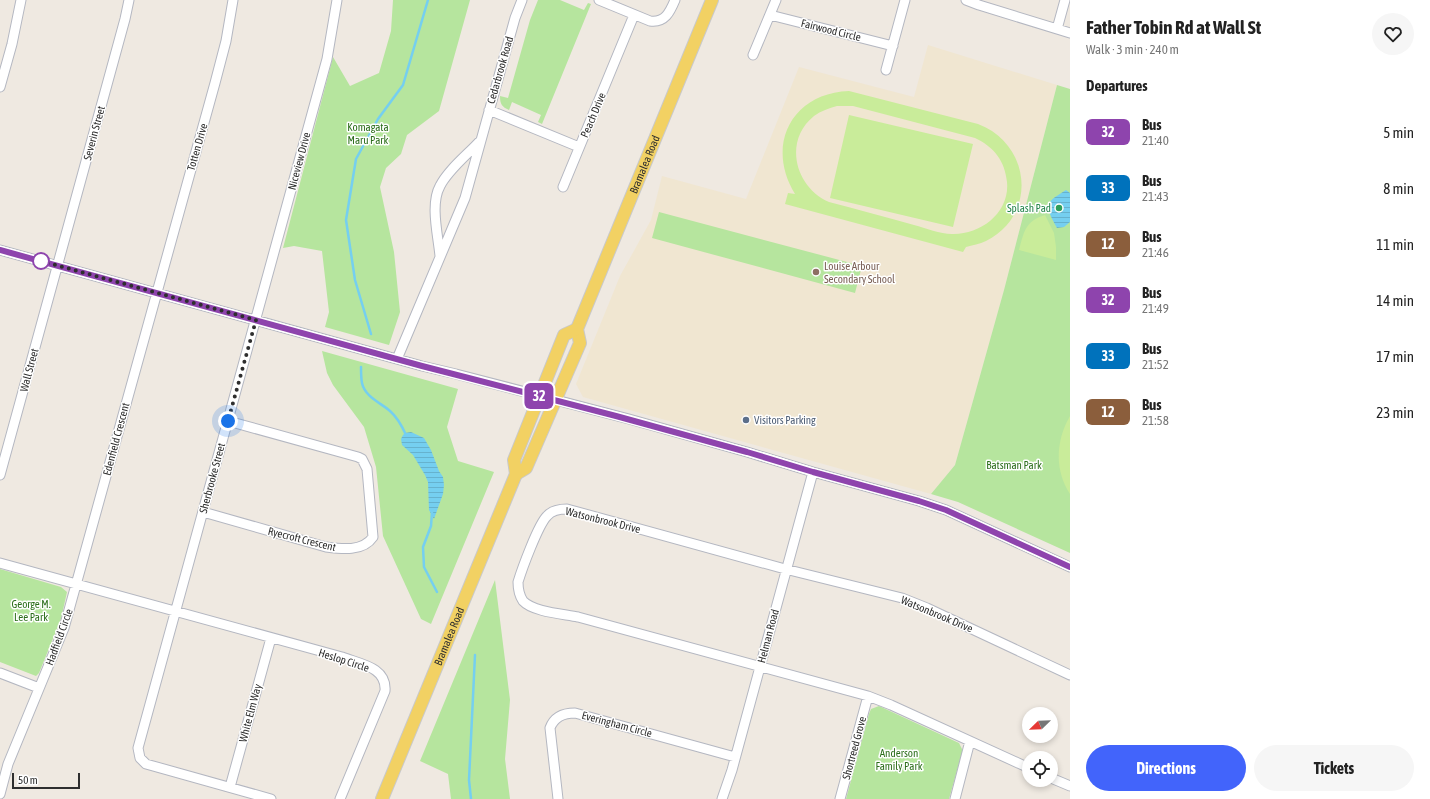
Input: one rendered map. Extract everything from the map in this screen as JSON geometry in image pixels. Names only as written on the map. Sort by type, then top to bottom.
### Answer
[{"type":"main road","name":"Bramalea Road","points":[[516,474],[526,468],[580,343],[577,329],[712,0]]},
{"type":"main road","name":"Bramalea Road","points":[[382,799],[516,474],[514,460],[564,335],[577,329]]},
{"type":"street","points":[[0,84],[12,44],[21,0]]},
{"type":"street","name":"Severin Street","points":[[58,266],[127,0]]},
{"type":"street","name":"Totten Drive","points":[[156,293],[215,83],[226,41],[233,0]]},
{"type":"street","name":"Niceview Drive","points":[[256,320],[327,59],[337,0]]},
{"type":"street","name":"Cedarbrook Road","points":[[397,359],[465,198],[515,18],[522,0]]},
{"type":"street","points":[[599,0],[650,21],[661,20],[669,14],[675,0]]},
{"type":"street","points":[[753,55],[776,0]]},
{"type":"street","points":[[886,70],[905,0]]},
{"type":"street","points":[[966,0],[1070,33]]},
{"type":"street","points":[[1057,29],[1065,0]]},
{"type":"street","name":"Peach Drive","points":[[489,110],[579,146],[634,15]]},
{"type":"street","name":"Fairwood Circle","points":[[770,15],[893,46]]},
{"type":"street","name":"Cedarbrook Road","points":[[440,257],[435,211],[438,192],[447,176],[480,141]]},
{"type":"street","points":[[563,187],[579,146]]},
{"type":"street","points":[[0,250],[397,359],[747,452],[934,506],[1070,567]]},
{"type":"street","name":"Wall Street","points":[[0,475],[58,266]]},
{"type":"street","name":"Edenfield Crescent","points":[[76,584],[156,293]]},
{"type":"street","name":"Sherbrooke Street","points":[[176,612],[256,320]]},
{"type":"street","name":"Ryecroft Crescent","points":[[203,512],[326,547],[356,547],[364,545],[370,541],[372,536],[373,530],[367,469],[362,459],[228,421]]},
{"type":"street","name":"Helman Road","points":[[722,799],[735,757],[813,472]]},
{"type":"street","name":"Watsonbrook Drive","points":[[1022,765],[868,696],[578,617],[535,608],[528,605],[522,600],[519,593],[518,582],[542,522],[550,513],[560,509],[567,509],[785,570],[902,598],[928,608],[1070,675]]},
{"type":"street","name":"Heslop Circle","points":[[0,563],[271,638],[354,662],[378,672],[384,680],[385,692],[340,799]]},
{"type":"street","name":"Hadfield Circle","points":[[0,794],[8,764],[64,628],[76,584]]},
{"type":"street","points":[[176,612],[138,746],[140,758],[146,764],[152,766],[271,799]]},
{"type":"street","name":"White Elm Way","points":[[230,787],[271,638]]},
{"type":"street","points":[[0,672],[39,688]]},
{"type":"street","name":"Shortreed Grove","points":[[840,799],[868,696]]},
{"type":"street","name":"Everingham Circle","points":[[558,799],[550,728],[556,719],[567,714],[575,713],[735,757]]},
{"type":"street","points":[[955,799],[970,741]]},
{"type":"street","points":[[1058,781],[1070,786]]},
{"type":"shaded area","name":"Louise Arbour Secondary School","points":[[928,45],[1057,85],[1004,290],[955,465],[931,494],[583,397],[576,384],[620,276],[651,220],[662,176],[746,199],[799,67],[914,97]]},
{"type":"green space","name":"Komagata Maru Park","points":[[393,0],[470,0],[439,111],[407,135],[401,154],[386,168],[380,187],[394,252],[400,312],[389,345],[325,327],[329,312],[322,251],[294,246],[283,248],[333,57],[350,86],[379,73],[391,31]]},
{"type":"green space","points":[[538,0],[560,0],[584,10],[588,3],[591,4],[542,124],[538,122],[541,115],[512,102],[509,110],[505,108],[501,103],[500,96],[508,98],[530,20]]},
{"type":"green space","name":"Batsman Park","points":[[1057,85],[1070,89],[1070,553],[958,502],[931,494],[955,465],[1004,290]]},
{"type":"green space","points":[[849,91],[978,124],[996,134],[1009,147],[1018,163],[1021,180],[1020,198],[1014,215],[1003,229],[986,241],[966,247],[963,252],[785,204],[788,193],[795,194],[786,176],[783,158],[784,140],[789,125],[799,112],[812,101],[829,94]],"holes":[[[837,106],[853,106],[975,138],[988,146],[1001,161],[1006,174],[1007,193],[1004,203],[998,212],[991,220],[973,231],[947,234],[829,202],[817,195],[808,186],[801,175],[797,163],[796,150],[798,138],[804,126],[817,114]]]},
{"type":"green space","points":[[849,115],[973,144],[953,227],[830,198]]},
{"type":"green space","points":[[659,212],[862,266],[855,293],[652,238]]},
{"type":"green space","points":[[1045,215],[1054,233],[1056,260],[1019,250],[1026,228],[1033,220]]},
{"type":"green space","points":[[322,351],[458,389],[447,427],[458,461],[494,472],[431,624],[421,619],[383,536],[376,467],[364,427],[333,385],[327,373]]},
{"type":"green space","points":[[1070,416],[1070,494],[1061,475],[1059,455],[1062,435]]},
{"type":"green space","name":"George M. Lee Park","points":[[0,569],[61,587],[67,592],[61,619],[39,673],[36,676],[0,662]]},
{"type":"green space","points":[[495,580],[510,700],[505,759],[510,799],[451,799],[448,774],[420,761]]},
{"type":"green space","name":"Anderson Family Park","points":[[879,706],[959,743],[962,753],[949,799],[846,799],[869,714],[871,709]]},
{"type":"water","name":"Splash Pad","points":[[1066,190],[1070,193],[1070,222],[1064,227],[1057,228],[1048,206],[1053,199]]},
{"type":"water","points":[[411,432],[424,438],[443,477],[443,494],[434,519],[429,510],[428,482],[425,475],[413,455],[402,445],[401,439],[403,435]]},
{"type":"waterway","points":[[371,334],[355,280],[346,220],[356,159],[378,119],[403,85],[428,0]]},
{"type":"waterway","points":[[361,367],[362,383],[366,392],[393,414],[400,422],[406,435]]},
{"type":"waterway","points":[[432,512],[431,526],[423,547],[424,567],[437,592]]},
{"type":"waterway","points":[[471,799],[469,780],[475,655]]},
{"type":"bus line","name":"32","points":[[0,250],[422,366],[616,416],[919,501],[946,510],[1070,567]]},
{"type":"place","name":"Splash Pad","points":[[1059,208]]},
{"type":"place","name":"Louise Arbour Secondary School","points":[[816,272]]},
{"type":"place","name":"Visitors Parking","points":[[746,420]]},
{"type":"route","points":[[41,261],[256,320],[228,421]]}]
